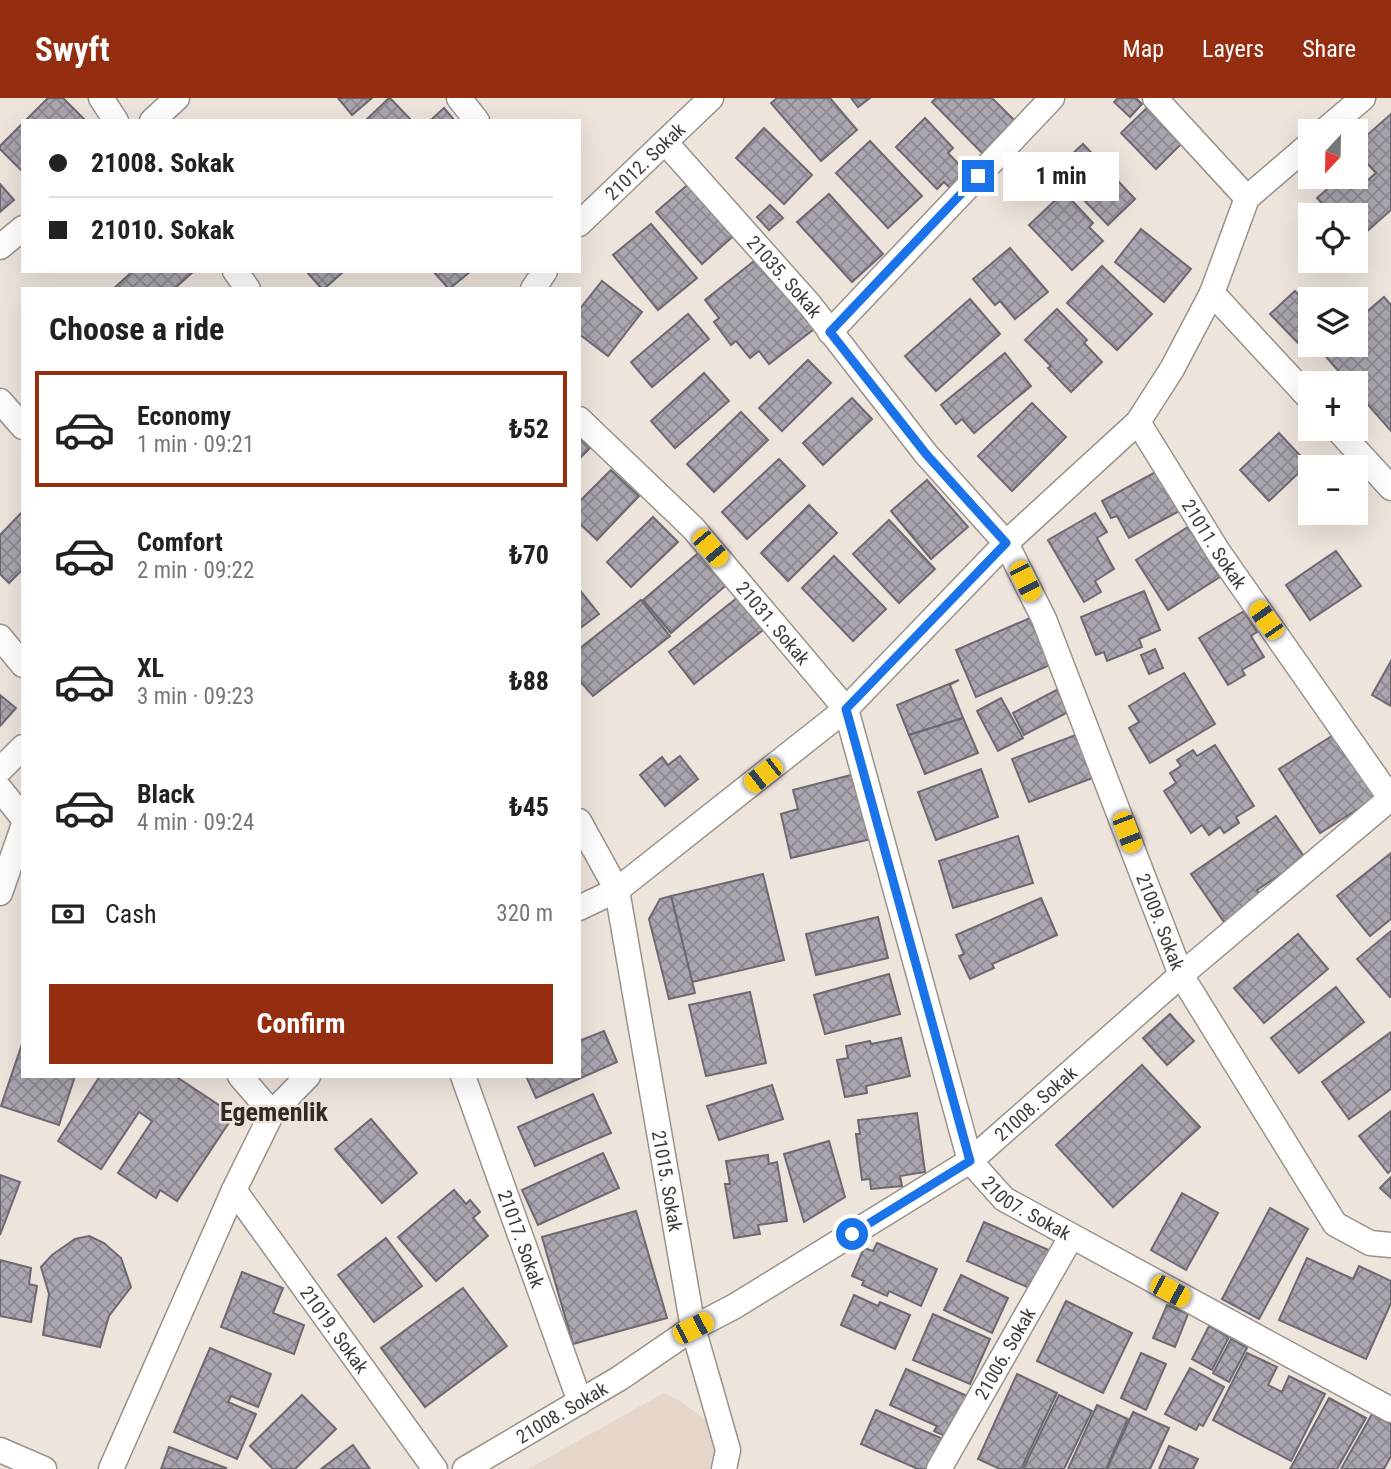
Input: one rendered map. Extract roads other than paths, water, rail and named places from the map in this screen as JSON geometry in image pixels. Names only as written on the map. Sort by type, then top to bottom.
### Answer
[{"type":"street","points":[[100,98],[115,119]]},
{"type":"street","points":[[154,119],[177,98]]},
{"type":"street","points":[[459,98],[475,119]]},
{"type":"street","name":"21012. Sokak","points":[[581,222],[711,98]]},
{"type":"street","points":[[830,332],[1052,98]]},
{"type":"street","points":[[1155,98],[1247,198]]},
{"type":"street","points":[[1338,119],[1363,98]]},
{"type":"street","name":"21035. Sokak","points":[[665,142],[756,243],[926,454],[1006,543]]},
{"type":"street","points":[[581,907],[617,890],[846,709],[1006,543],[1138,422],[1172,369],[1212,293],[1247,198],[1298,154]]},
{"type":"street","points":[[0,247],[21,230]]},
{"type":"street","points":[[1212,293],[1298,386]]},
{"type":"street","points":[[0,401],[21,425]]},
{"type":"street","name":"21031. Sokak","points":[[581,421],[693,528],[846,709]]},
{"type":"street","name":"21011. Sokak","points":[[1138,422],[1219,553],[1391,799]]},
{"type":"street","points":[[1348,441],[1391,488]]},
{"type":"street","name":"21009. Sokak","points":[[1006,543],[1044,619],[1181,975],[1335,1224],[1370,1243],[1391,1245]]},
{"type":"street","points":[[0,637],[21,663]]},
{"type":"street","name":"21007. Sokak","points":[[846,709],[970,1161],[1004,1199],[1391,1410]]},
{"type":"street","points":[[0,770],[21,749]]},
{"type":"street","points":[[0,789],[21,815]]},
{"type":"street","name":"21008. Sokak","points":[[465,1469],[620,1378],[693,1328],[735,1306],[970,1161],[1181,975],[1391,799]]},
{"type":"street","name":"21015. Sokak","points":[[581,825],[617,890],[693,1328],[728,1450],[724,1469]]},
{"type":"street","points":[[0,893],[21,833]]},
{"type":"street","points":[[242,1078],[272,1113]]},
{"type":"street","points":[[111,1469],[234,1190],[272,1113],[306,1078]]},
{"type":"street","name":"21017. Sokak","points":[[464,1078],[580,1402]]},
{"type":"street","name":"21019. Sokak","points":[[234,1190],[435,1469]]},
{"type":"street","name":"21006. Sokak","points":[[945,1467],[1072,1237]]},
{"type":"street","points":[[0,1450],[44,1469]]},
{"type":"district","name":"Egemenlik","points":[[274,1112]]}]
